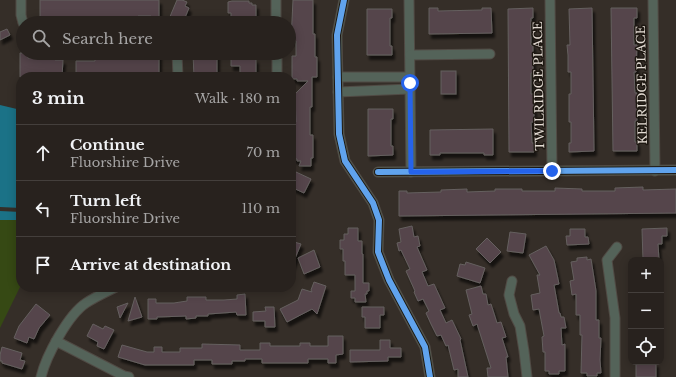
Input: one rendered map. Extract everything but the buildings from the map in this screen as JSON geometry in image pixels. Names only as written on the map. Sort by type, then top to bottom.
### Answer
[{"type":"street","points":[[21,0],[21,16]]},
{"type":"street","points":[[276,0],[276,16]]},
{"type":"street","points":[[344,0],[337,35],[339,134],[345,161],[373,203],[379,220],[378,252],[390,280],[425,347],[430,377]]},
{"type":"street","points":[[409,0],[411,172]]},
{"type":"street","name":"TWILRIDGE PLACE","points":[[550,0],[552,171]]},
{"type":"street","name":"KELRIDGE PLACE","points":[[653,0],[655,170]]},
{"type":"street","points":[[410,55],[490,54]]},
{"type":"street","points":[[177,60],[178,72]]},
{"type":"street","points":[[276,60],[277,72]]},
{"type":"street","points":[[338,77],[410,77]]},
{"type":"street","points":[[370,77],[370,91]]},
{"type":"street","points":[[338,92],[410,90]]},
{"type":"street","points":[[378,172],[676,170]]},
{"type":"street","points":[[615,377],[615,318],[607,260],[617,247]]},
{"type":"street","points":[[512,281],[509,294],[514,314],[520,326],[527,377]]},
{"type":"street","points":[[41,377],[46,360],[68,322],[84,304],[107,292]]},
{"type":"street","points":[[56,341],[124,376],[129,377]]},
{"type":"green space","points":[[0,220],[16,220],[16,292],[18,292],[0,328]]},
{"type":"water","points":[[0,105],[16,109],[16,208],[0,207]]},
{"type":"water","points":[[0,211],[16,212],[16,220],[0,220]]},
{"type":"cycle path","points":[[344,0],[337,35],[339,134],[345,161],[373,203],[379,220],[378,252],[389,280],[425,347],[430,377]]},
{"type":"cycle path","points":[[378,172],[676,170]]},
{"type":"route","points":[[410,83],[411,172],[552,171]]}]
